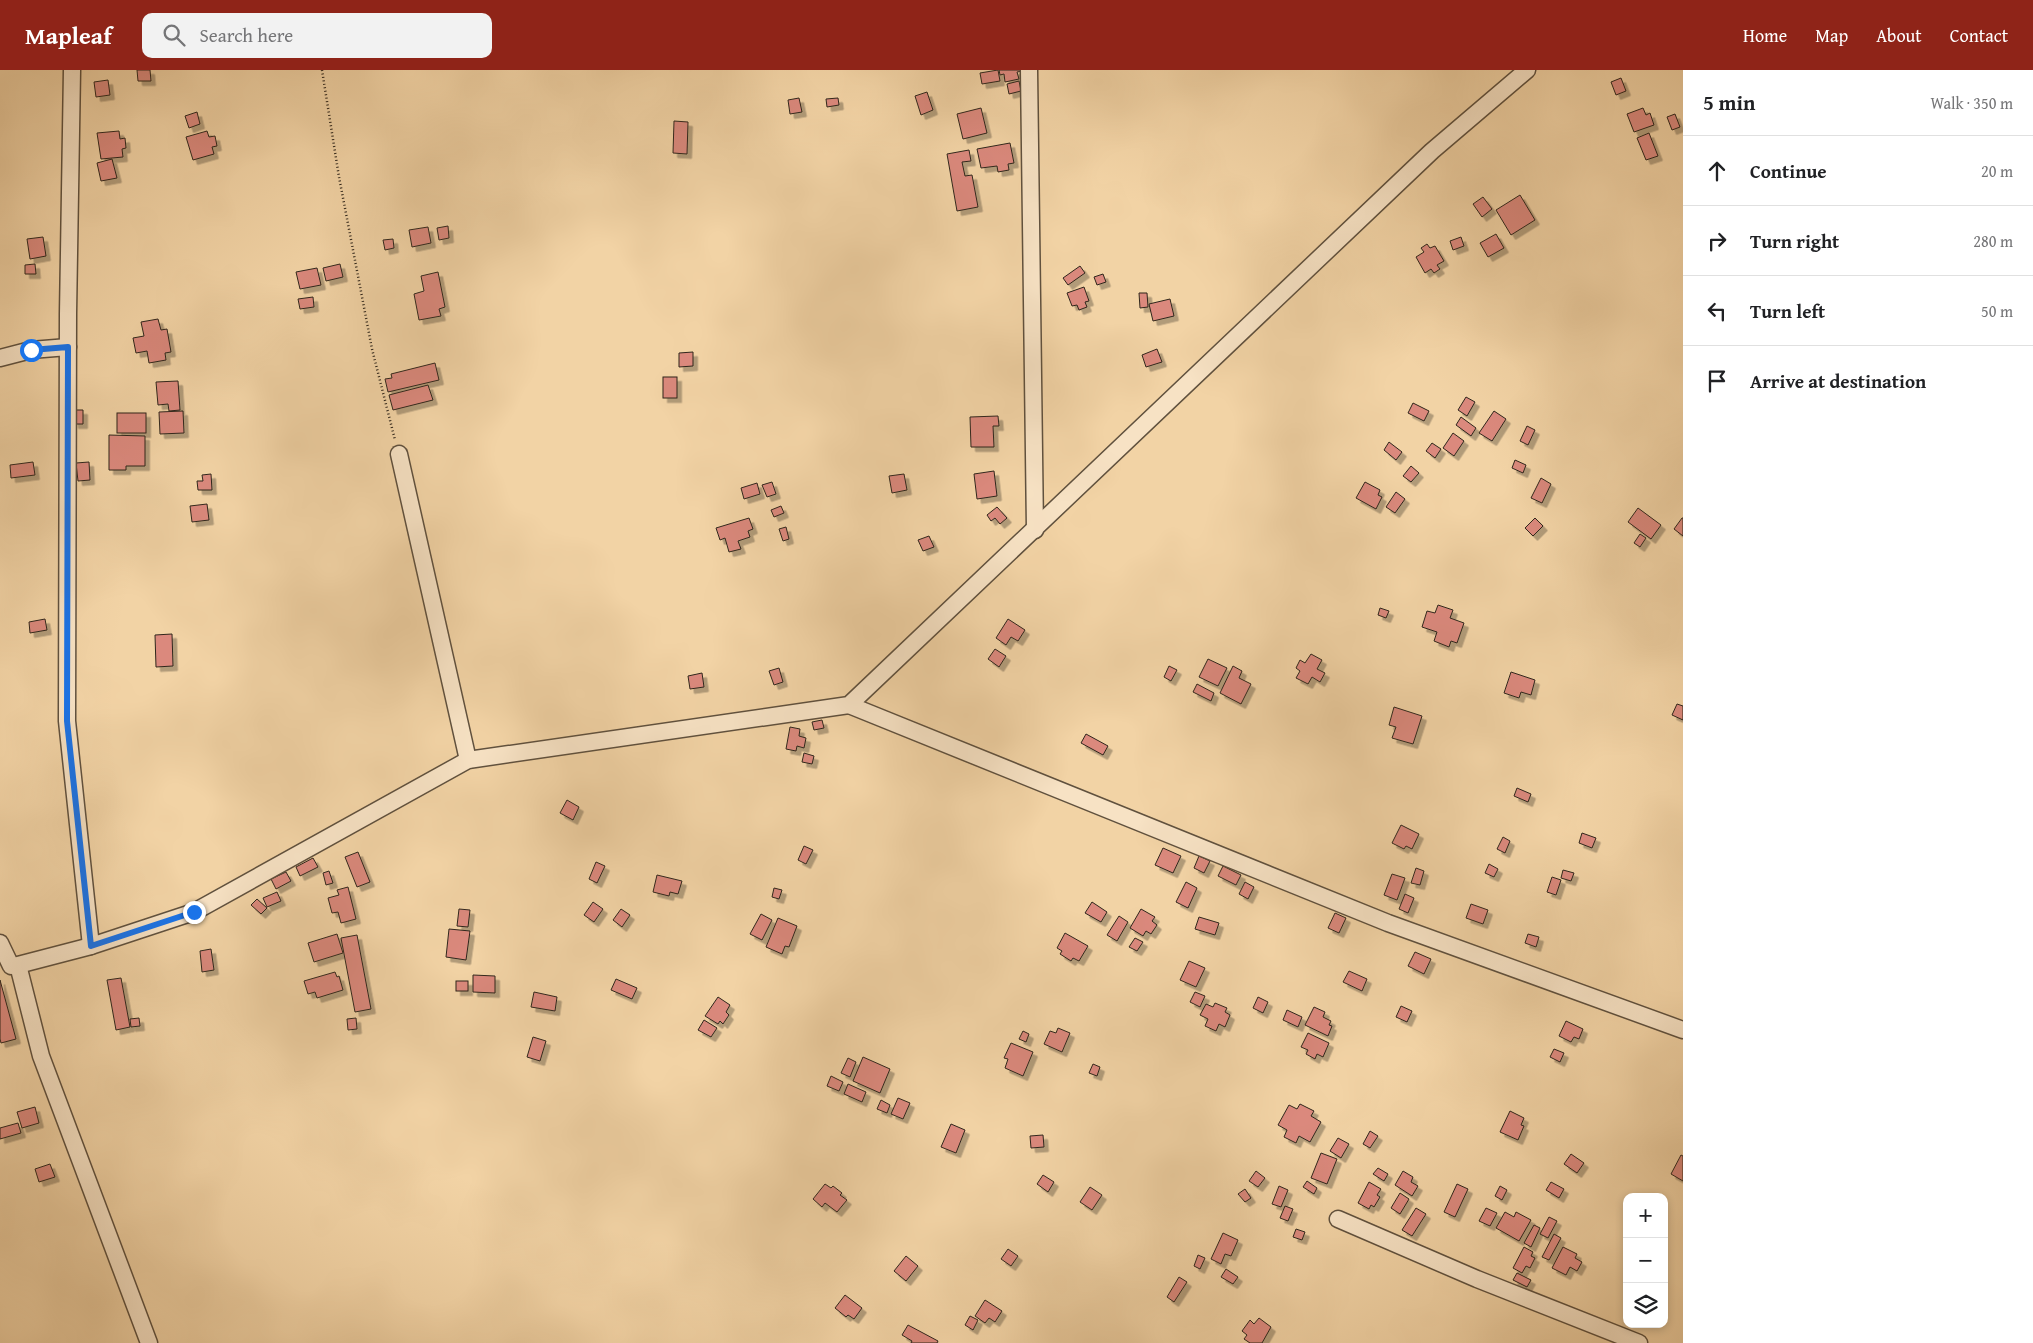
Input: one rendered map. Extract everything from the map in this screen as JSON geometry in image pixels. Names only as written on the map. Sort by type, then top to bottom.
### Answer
[{"type":"street","points":[[72,70],[68,347],[67,721],[91,946]]},
{"type":"street","points":[[1029,70],[1035,530]]},
{"type":"street","points":[[849,706],[1432,151],[1527,70]]},
{"type":"street","points":[[0,358],[31,350],[68,347]]},
{"type":"street","points":[[398,454],[468,760]]},
{"type":"street","points":[[10,966],[91,946],[194,912],[468,760],[849,706],[1388,923],[1683,1030]]},
{"type":"street","points":[[0,943],[149,1343]]},
{"type":"street","points":[[1338,1219],[1494,1286],[1639,1343]]},
{"type":"path","points":[[322,70],[339,177],[372,349],[398,454]]},
{"type":"building","points":[[137,70],[150,70],[151,81],[138,81]]},
{"type":"building","points":[[998,70],[1000,81],[982,84],[980,73]]},
{"type":"building","points":[[999,70],[1023,71],[1017,72],[1019,79],[1005,82],[1004,74],[1000,75]]},
{"type":"building","points":[[1621,78],[1626,91],[1616,95],[1611,82]]},
{"type":"building","points":[[108,80],[110,95],[96,97],[94,82]]},
{"type":"building","points":[[1019,81],[1021,91],[1009,94],[1007,84]]},
{"type":"building","points":[[927,92],[933,110],[921,115],[915,96]]},
{"type":"building","points":[[799,98],[802,112],[790,114],[788,100]]},
{"type":"building","points":[[838,98],[839,105],[827,107],[826,99]]},
{"type":"building","points":[[981,108],[987,133],[963,139],[957,114]]},
{"type":"building","points":[[1643,108],[1646,115],[1650,113],[1654,125],[1634,132],[1627,114]]},
{"type":"building","points":[[197,112],[200,124],[189,128],[185,116]]},
{"type":"building","points":[[1675,114],[1680,127],[1672,130],[1667,117]]},
{"type":"building","points":[[674,121],[688,122],[687,154],[673,153]]},
{"type":"building","points":[[119,131],[120,139],[125,138],[126,148],[122,149],[123,157],[101,159],[97,133]]},
{"type":"building","points":[[207,131],[209,137],[215,136],[217,146],[212,147],[214,154],[193,160],[186,137]]},
{"type":"building","points":[[1649,133],[1658,156],[1646,160],[1637,138]]},
{"type":"building","points":[[1010,143],[1014,163],[1008,164],[1009,170],[998,172],[997,166],[981,168],[977,149]]},
{"type":"building","points":[[969,150],[971,161],[962,162],[965,176],[972,175],[978,207],[957,211],[947,154]]},
{"type":"building","points":[[112,159],[117,178],[101,181],[97,163]]},
{"type":"building","points":[[1520,195],[1535,220],[1511,235],[1496,210]]},
{"type":"building","points":[[1483,197],[1492,209],[1482,217],[1473,204]]},
{"type":"building","points":[[448,226],[449,238],[439,240],[437,228]]},
{"type":"building","points":[[428,227],[431,243],[412,247],[409,230]]},
{"type":"building","points":[[1496,234],[1504,248],[1488,257],[1480,243]]},
{"type":"building","points":[[43,237],[46,256],[30,259],[27,239]]},
{"type":"building","points":[[1461,237],[1464,246],[1453,250],[1450,241]]},
{"type":"building","points":[[393,239],[394,248],[385,250],[383,240]]},
{"type":"building","points":[[1427,244],[1430,248],[1435,246],[1444,261],[1437,265],[1440,269],[1434,273],[1431,269],[1425,273],[1416,257],[1424,252],[1421,248]]},
{"type":"building","points":[[35,264],[36,274],[25,274],[25,265]]},
{"type":"building","points":[[340,264],[343,277],[326,281],[323,268]]},
{"type":"building","points":[[1080,266],[1085,273],[1068,285],[1063,278]]},
{"type":"building","points":[[317,268],[321,285],[300,289],[296,272]]},
{"type":"building","points":[[438,272],[445,307],[439,309],[441,316],[419,320],[414,294],[424,291],[421,276]]},
{"type":"building","points":[[1103,274],[1106,282],[1097,285],[1094,277]]},
{"type":"building","points":[[1084,287],[1089,301],[1085,302],[1087,307],[1079,310],[1077,305],[1072,306],[1067,293]]},
{"type":"building","points":[[1139,293],[1147,293],[1148,307],[1140,308]]},
{"type":"building","points":[[313,297],[314,307],[300,309],[298,299]]},
{"type":"building","points":[[1170,299],[1174,316],[1153,321],[1149,304]]},
{"type":"building","points":[[158,319],[161,330],[167,329],[171,352],[165,353],[166,360],[149,363],[147,351],[136,353],[133,338],[144,336],[141,322]]},
{"type":"building","points":[[1157,349],[1162,362],[1146,367],[1142,355]]},
{"type":"building","points":[[693,352],[693,366],[679,367],[679,353]]},
{"type":"building","points":[[435,363],[439,380],[388,392],[385,379],[392,378],[391,374]]},
{"type":"building","points":[[663,377],[677,377],[677,398],[663,398]]},
{"type":"building","points":[[178,381],[180,410],[169,411],[168,404],[158,405],[156,382]]},
{"type":"building","points":[[428,385],[433,400],[393,410],[389,395]]},
{"type":"building","points":[[1466,397],[1475,402],[1467,416],[1458,410]]},
{"type":"building","points":[[1413,403],[1429,411],[1424,421],[1408,413]]},
{"type":"building","points":[[73,410],[83,410],[83,424],[74,424]]},
{"type":"building","points":[[183,411],[184,433],[160,434],[159,412]]},
{"type":"building","points":[[1494,411],[1506,419],[1492,441],[1479,433]]},
{"type":"building","points":[[117,413],[146,413],[146,433],[117,433]]},
{"type":"building","points":[[998,416],[999,426],[993,426],[994,447],[971,447],[970,417]]},
{"type":"building","points":[[1461,417],[1476,428],[1471,436],[1456,425]]},
{"type":"building","points":[[1527,426],[1535,430],[1528,445],[1520,441]]},
{"type":"building","points":[[1453,433],[1464,441],[1454,456],[1443,448]]},
{"type":"building","points":[[109,435],[145,436],[145,466],[126,466],[126,470],[109,470]]},
{"type":"building","points":[[1389,442],[1402,452],[1396,460],[1384,450]]},
{"type":"building","points":[[1432,443],[1441,449],[1435,458],[1426,451]]},
{"type":"building","points":[[1515,460],[1526,465],[1523,473],[1512,468]]},
{"type":"building","points":[[33,462],[35,475],[11,478],[10,465]]},
{"type":"building","points":[[89,462],[90,480],[78,481],[76,463]]},
{"type":"building","points":[[1411,466],[1419,473],[1411,482],[1403,476]]},
{"type":"building","points":[[994,471],[997,496],[977,499],[974,474]]},
{"type":"building","points":[[211,474],[212,490],[198,490],[197,481],[203,481],[202,475]]},
{"type":"building","points":[[904,474],[907,490],[892,493],[889,476]]},
{"type":"building","points":[[1541,478],[1551,484],[1542,503],[1531,498]]},
{"type":"building","points":[[772,482],[776,494],[767,497],[762,485]]},
{"type":"building","points":[[1365,482],[1380,490],[1378,495],[1382,497],[1376,509],[1356,498]]},
{"type":"building","points":[[757,483],[760,494],[744,499],[741,488]]},
{"type":"building","points":[[1396,492],[1405,499],[1395,513],[1386,507]]},
{"type":"building","points":[[207,504],[209,520],[192,522],[190,506]]},
{"type":"building","points":[[781,506],[784,513],[774,517],[771,510]]},
{"type":"building","points":[[997,507],[1007,518],[1000,524],[995,518],[991,521],[987,515]]},
{"type":"building","points":[[1638,508],[1661,525],[1651,539],[1628,522]]},
{"type":"building","points":[[749,518],[753,529],[748,531],[750,537],[738,541],[741,549],[729,552],[725,538],[720,540],[716,528]]},
{"type":"building","points":[[1535,518],[1543,526],[1533,536],[1525,528]]},
{"type":"building","points":[[1683,518],[1683,536],[1674,529]]},
{"type":"building","points":[[786,527],[789,539],[783,541],[779,529]]},
{"type":"building","points":[[1640,534],[1646,538],[1640,547],[1634,543]]},
{"type":"building","points":[[929,536],[934,547],[923,551],[918,540]]},
{"type":"building","points":[[1438,605],[1453,610],[1450,618],[1464,623],[1457,643],[1451,641],[1449,647],[1434,641],[1437,632],[1422,627],[1427,611],[1435,613]]},
{"type":"building","points":[[1380,608],[1389,611],[1386,618],[1378,615]]},
{"type":"building","points":[[45,619],[47,630],[30,633],[29,622]]},
{"type":"building","points":[[1008,619],[1025,630],[1018,641],[1011,637],[1006,645],[996,638]]},
{"type":"building","points":[[172,634],[173,666],[156,667],[155,635]]},
{"type":"building","points":[[995,649],[1006,656],[999,667],[988,659]]},
{"type":"building","points":[[1311,654],[1322,660],[1317,669],[1325,673],[1320,682],[1312,677],[1308,684],[1296,678],[1300,671],[1296,668],[1300,660],[1305,663]]},
{"type":"building","points":[[1208,659],[1227,668],[1218,686],[1199,677]]},
{"type":"building","points":[[1169,666],[1177,670],[1171,681],[1164,677]]},
{"type":"building","points":[[1233,666],[1242,671],[1239,678],[1251,684],[1241,704],[1220,693]]},
{"type":"building","points":[[779,668],[783,682],[774,685],[769,671]]},
{"type":"building","points":[[1511,672],[1535,680],[1531,695],[1521,692],[1519,698],[1504,693]]},
{"type":"building","points":[[702,673],[704,687],[690,689],[688,676]]},
{"type":"building","points":[[1197,684],[1214,693],[1211,701],[1193,692]]},
{"type":"building","points":[[1677,704],[1683,706],[1683,720],[1672,715]]},
{"type":"building","points":[[1394,707],[1422,716],[1413,744],[1392,738],[1396,727],[1389,725]]},
{"type":"building","points":[[822,720],[824,728],[814,730],[812,722]]},
{"type":"building","points":[[790,727],[800,729],[799,736],[806,738],[804,748],[797,746],[796,751],[786,749]]},
{"type":"building","points":[[1086,734],[1108,746],[1103,755],[1081,743]]},
{"type":"building","points":[[804,753],[814,756],[812,764],[802,762]]},
{"type":"building","points":[[1517,788],[1531,794],[1528,802],[1514,796]]},
{"type":"building","points":[[567,800],[579,807],[573,820],[560,813]]},
{"type":"building","points":[[1401,825],[1419,834],[1412,849],[1406,846],[1404,849],[1392,843]]},
{"type":"building","points":[[1582,833],[1596,838],[1592,848],[1579,843]]},
{"type":"building","points":[[1503,837],[1510,841],[1505,853],[1497,849]]},
{"type":"building","points":[[804,846],[813,850],[806,864],[798,860]]},
{"type":"building","points":[[1163,848],[1181,856],[1173,873],[1155,865]]},
{"type":"building","points":[[358,852],[370,882],[357,887],[345,857]]},
{"type":"building","points":[[1199,856],[1210,861],[1204,873],[1194,868]]},
{"type":"building","points":[[313,858],[318,867],[300,876],[296,867]]},
{"type":"building","points":[[596,862],[605,866],[597,883],[589,879]]},
{"type":"building","points":[[1489,864],[1498,869],[1494,877],[1485,873]]},
{"type":"building","points":[[1223,866],[1241,875],[1236,885],[1218,876]]},
{"type":"building","points":[[1416,868],[1424,871],[1420,885],[1411,883]]},
{"type":"building","points":[[1563,870],[1574,873],[1571,881],[1561,878]]},
{"type":"building","points":[[329,871],[333,883],[326,885],[323,873]]},
{"type":"building","points":[[286,872],[291,881],[276,889],[271,879]]},
{"type":"building","points":[[1392,874],[1405,878],[1397,900],[1384,895]]},
{"type":"building","points":[[657,875],[682,881],[678,894],[670,892],[669,896],[653,892]]},
{"type":"building","points":[[1552,877],[1561,880],[1556,895],[1547,892]]},
{"type":"building","points":[[1186,882],[1197,888],[1188,908],[1176,902]]},
{"type":"building","points":[[1245,882],[1254,887],[1248,899],[1239,894]]},
{"type":"building","points":[[348,887],[356,919],[341,923],[338,912],[332,913],[328,898],[339,895],[337,890]]},
{"type":"building","points":[[774,888],[782,890],[779,899],[772,897]]},
{"type":"building","points":[[277,892],[281,901],[267,907],[263,898]]},
{"type":"building","points":[[1405,894],[1414,898],[1408,913],[1399,909]]},
{"type":"building","points":[[257,899],[267,908],[261,914],[251,905]]},
{"type":"building","points":[[593,902],[603,909],[594,922],[584,915]]},
{"type":"building","points":[[1092,902],[1107,912],[1101,922],[1085,913]]},
{"type":"building","points":[[1471,904],[1488,910],[1483,924],[1466,918]]},
{"type":"building","points":[[459,909],[470,910],[468,927],[457,926]]},
{"type":"building","points":[[621,909],[630,915],[622,927],[613,920]]},
{"type":"building","points":[[1141,909],[1155,917],[1152,921],[1157,925],[1151,934],[1146,931],[1143,936],[1130,928]]},
{"type":"building","points":[[1335,913],[1346,918],[1339,933],[1328,928]]},
{"type":"building","points":[[761,914],[772,920],[762,940],[750,934]]},
{"type":"building","points":[[1119,916],[1128,922],[1117,941],[1107,935]]},
{"type":"building","points":[[1199,917],[1219,923],[1215,935],[1195,929]]},
{"type":"building","points":[[778,918],[797,926],[789,947],[785,946],[782,954],[766,947]]},
{"type":"building","points":[[449,929],[470,931],[466,960],[446,957]]},
{"type":"building","points":[[1065,933],[1088,946],[1079,961],[1073,958],[1071,961],[1060,954],[1062,951],[1057,948]]},
{"type":"building","points":[[337,934],[343,953],[314,962],[308,943]]},
{"type":"building","points":[[1528,934],[1539,937],[1536,947],[1525,943]]},
{"type":"building","points":[[357,935],[371,1009],[355,1012],[341,938]]},
{"type":"building","points":[[1135,938],[1143,942],[1137,951],[1129,947]]},
{"type":"building","points":[[211,949],[214,970],[202,972],[200,951]]},
{"type":"building","points":[[1415,952],[1431,959],[1424,974],[1408,966]]},
{"type":"building","points":[[1189,961],[1205,968],[1196,987],[1180,980]]},
{"type":"building","points":[[1349,971],[1367,979],[1362,991],[1343,982]]},
{"type":"building","points":[[335,972],[337,977],[339,976],[343,990],[317,998],[315,992],[308,994],[304,981]]},
{"type":"building","points":[[473,975],[495,976],[495,993],[473,992]]},
{"type":"building","points":[[121,978],[130,1027],[116,1030],[107,980]]},
{"type":"building","points":[[616,979],[637,988],[632,999],[611,990]]},
{"type":"building","points":[[0,980],[16,1039],[1,1043],[0,1039]]},
{"type":"building","points":[[456,981],[468,981],[468,991],[456,991]]},
{"type":"building","points":[[534,992],[557,997],[555,1011],[531,1007]]},
{"type":"building","points":[[1195,992],[1205,996],[1200,1007],[1190,1002]]},
{"type":"building","points":[[718,997],[730,1005],[726,1012],[729,1015],[723,1024],[720,1021],[718,1024],[705,1016]]},
{"type":"building","points":[[1258,997],[1268,1002],[1263,1013],[1253,1008]]},
{"type":"building","points":[[1215,1003],[1227,1008],[1225,1012],[1230,1015],[1225,1027],[1219,1024],[1216,1031],[1205,1026],[1208,1019],[1200,1015],[1206,1004],[1213,1007]]},
{"type":"building","points":[[1401,1006],[1412,1011],[1407,1022],[1396,1017]]},
{"type":"building","points":[[1314,1007],[1325,1012],[1323,1017],[1331,1021],[1329,1025],[1332,1026],[1328,1036],[1305,1025]]},
{"type":"building","points":[[1287,1010],[1302,1017],[1298,1027],[1283,1020]]},
{"type":"building","points":[[139,1018],[140,1026],[131,1027],[130,1019]]},
{"type":"building","points":[[356,1018],[357,1029],[348,1030],[347,1019]]},
{"type":"building","points":[[704,1020],[717,1028],[711,1037],[698,1030]]},
{"type":"building","points":[[1566,1021],[1583,1029],[1579,1039],[1574,1037],[1571,1042],[1559,1036]]},
{"type":"building","points":[[1058,1028],[1070,1033],[1062,1052],[1044,1044],[1050,1031],[1056,1033]]},
{"type":"building","points":[[1023,1031],[1029,1034],[1026,1042],[1019,1039]]},
{"type":"building","points":[[1308,1033],[1329,1043],[1323,1057],[1317,1054],[1315,1059],[1306,1054],[1308,1050],[1301,1047]]},
{"type":"building","points":[[533,1037],[546,1041],[540,1061],[527,1057]]},
{"type":"building","points":[[1011,1043],[1033,1052],[1023,1076],[1005,1068],[1008,1059],[1004,1058]]},
{"type":"building","points":[[1554,1049],[1564,1053],[1560,1062],[1550,1057]]},
{"type":"building","points":[[863,1057],[890,1069],[880,1093],[853,1081]]},
{"type":"building","points":[[848,1058],[856,1062],[850,1077],[841,1073]]},
{"type":"building","points":[[1093,1064],[1100,1067],[1097,1076],[1089,1073]]},
{"type":"building","points":[[831,1076],[843,1082],[839,1091],[827,1086]]},
{"type":"building","points":[[848,1084],[866,1092],[862,1102],[844,1094]]},
{"type":"building","points":[[898,1098],[910,1103],[903,1119],[891,1114]]},
{"type":"building","points":[[881,1100],[890,1105],[887,1113],[877,1109]]},
{"type":"building","points":[[1300,1104],[1314,1111],[1311,1116],[1321,1122],[1310,1142],[1299,1136],[1296,1143],[1284,1137],[1287,1130],[1278,1125],[1289,1105],[1297,1109]]},
{"type":"building","points":[[35,1107],[39,1123],[22,1128],[17,1112]]},
{"type":"building","points":[[1510,1111],[1524,1118],[1521,1125],[1524,1126],[1518,1140],[1500,1132]]},
{"type":"building","points":[[18,1123],[21,1133],[0,1139],[0,1128]]},
{"type":"building","points":[[951,1124],[965,1130],[956,1153],[941,1147]]},
{"type":"building","points":[[1370,1131],[1378,1136],[1370,1148],[1363,1144]]},
{"type":"building","points":[[1043,1135],[1044,1147],[1031,1148],[1030,1136]]},
{"type":"building","points":[[1338,1138],[1349,1144],[1341,1158],[1330,1151]]},
{"type":"building","points":[[1321,1153],[1337,1159],[1327,1184],[1311,1178]]},
{"type":"building","points":[[1571,1154],[1584,1163],[1577,1173],[1564,1164]]},
{"type":"building","points":[[1681,1155],[1683,1156],[1683,1181],[1671,1174]]},
{"type":"building","points":[[50,1164],[55,1177],[39,1182],[35,1169]]},
{"type":"building","points":[[1378,1168],[1388,1174],[1384,1181],[1373,1174]]},
{"type":"building","points":[[1256,1171],[1265,1178],[1258,1187],[1249,1181]]},
{"type":"building","points":[[1403,1171],[1413,1177],[1411,1182],[1418,1186],[1412,1196],[1395,1185]]},
{"type":"building","points":[[1043,1175],[1054,1182],[1048,1192],[1037,1184]]},
{"type":"building","points":[[1307,1181],[1317,1188],[1314,1194],[1303,1187]]},
{"type":"building","points":[[1369,1182],[1381,1189],[1377,1195],[1380,1197],[1374,1207],[1371,1205],[1369,1209],[1358,1203]]},
{"type":"building","points":[[1551,1182],[1564,1189],[1559,1198],[1546,1190]]},
{"type":"building","points":[[825,1184],[831,1188],[833,1186],[847,1200],[837,1212],[825,1203],[822,1207],[813,1199]]},
{"type":"building","points":[[1457,1184],[1468,1189],[1455,1217],[1444,1212]]},
{"type":"building","points":[[1279,1186],[1288,1190],[1281,1207],[1272,1204]]},
{"type":"building","points":[[1500,1186],[1507,1190],[1502,1200],[1495,1196]]},
{"type":"building","points":[[1090,1187],[1102,1195],[1092,1210],[1080,1202]]},
{"type":"building","points":[[1245,1189],[1251,1198],[1245,1202],[1238,1194]]},
{"type":"building","points":[[1400,1193],[1409,1199],[1400,1214],[1391,1208]]},
{"type":"building","points":[[1285,1206],[1293,1209],[1288,1221],[1280,1218]]},
{"type":"building","points":[[1416,1208],[1426,1214],[1412,1236],[1402,1230]]},
{"type":"building","points":[[1486,1208],[1497,1213],[1490,1226],[1479,1221]]},
{"type":"building","points":[[1505,1212],[1514,1217],[1516,1212],[1531,1220],[1519,1241],[1496,1228]]},
{"type":"building","points":[[1549,1217],[1557,1221],[1548,1238],[1540,1234]]},
{"type":"building","points":[[1534,1225],[1540,1228],[1531,1247],[1524,1243]]},
{"type":"building","points":[[1296,1229],[1305,1232],[1302,1240],[1293,1237]]},
{"type":"building","points":[[1223,1233],[1238,1240],[1231,1256],[1225,1254],[1221,1264],[1211,1259]]},
{"type":"building","points":[[1554,1234],[1561,1238],[1549,1260],[1542,1257]]},
{"type":"building","points":[[1524,1247],[1533,1252],[1531,1256],[1535,1258],[1530,1268],[1526,1266],[1522,1273],[1513,1268]]},
{"type":"building","points":[[1563,1247],[1577,1254],[1575,1258],[1582,1262],[1577,1271],[1570,1267],[1566,1275],[1552,1268]]},
{"type":"building","points":[[1008,1249],[1018,1256],[1011,1266],[1001,1259]]},
{"type":"building","points":[[1198,1255],[1205,1258],[1200,1269],[1194,1266]]},
{"type":"building","points":[[906,1256],[918,1266],[906,1281],[894,1271]]},
{"type":"building","points":[[1226,1269],[1238,1277],[1233,1284],[1221,1277]]},
{"type":"building","points":[[1517,1273],[1531,1280],[1527,1287],[1513,1280]]},
{"type":"building","points":[[1179,1277],[1187,1282],[1174,1302],[1167,1297]]},
{"type":"building","points":[[845,1295],[862,1308],[854,1319],[848,1315],[846,1317],[835,1308]]},
{"type":"building","points":[[985,1300],[1002,1311],[995,1322],[989,1318],[985,1323],[975,1316]]},
{"type":"building","points":[[970,1316],[978,1320],[973,1330],[965,1325]]},
{"type":"building","points":[[1259,1318],[1271,1327],[1262,1343],[1250,1343],[1244,1339],[1247,1335],[1242,1331],[1250,1320],[1254,1324]]},
{"type":"building","points":[[908,1325],[938,1341],[937,1343],[911,1343],[912,1341],[902,1335]]},
{"type":"route","points":[[31,350],[68,347],[67,721],[91,946],[194,912]]}]
